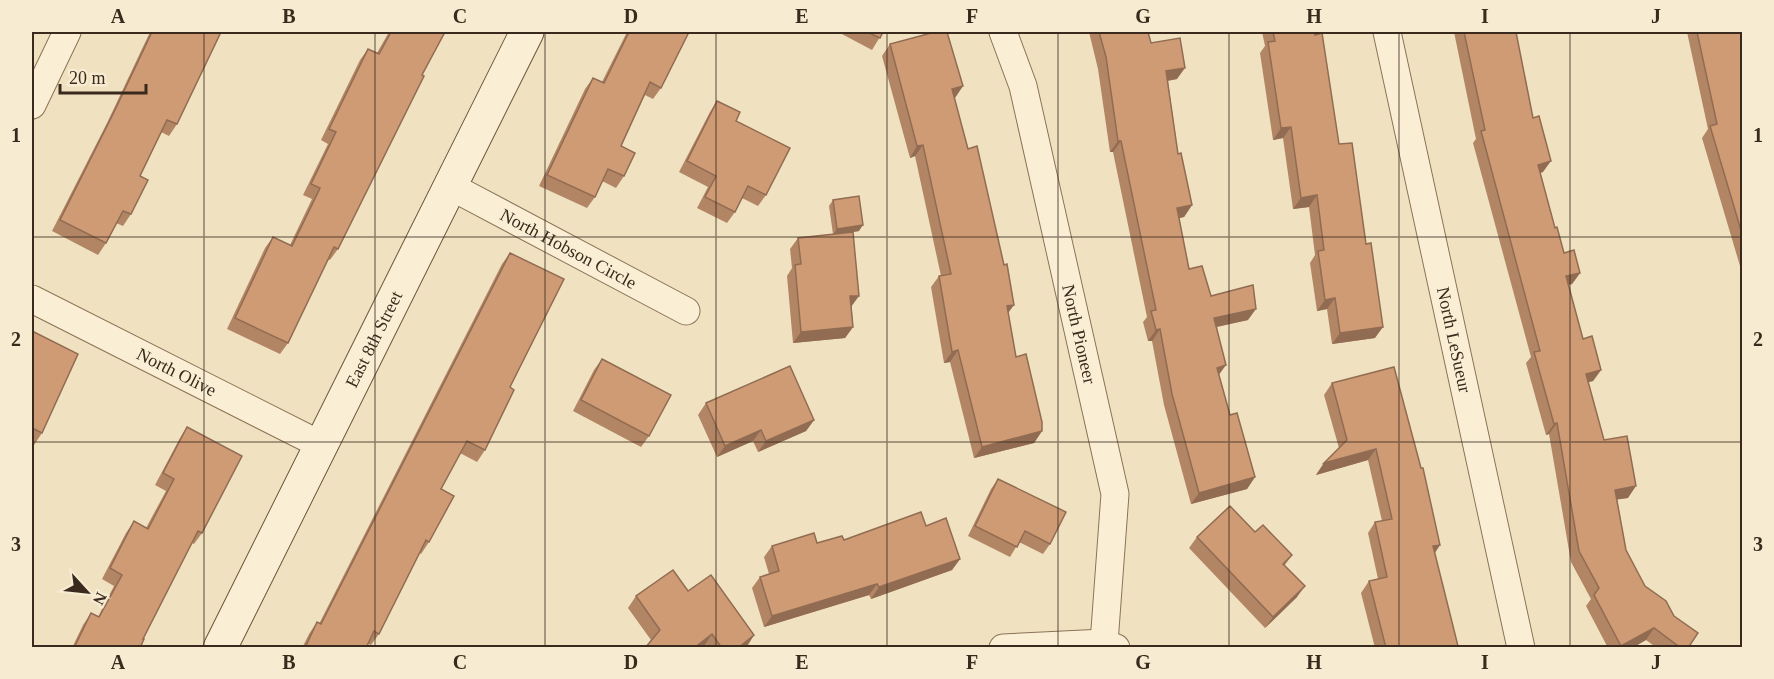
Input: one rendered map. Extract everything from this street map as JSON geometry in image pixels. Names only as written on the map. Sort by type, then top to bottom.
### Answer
[{"type":"street","points":[[32,105],[67,32]]},
{"type":"street","name":"East 8th Street","points":[[220,648],[527,32]]},
{"type":"street","name":"North Pioneer","points":[[1003,32],[1023,86],[1115,494],[1110,645]]},
{"type":"street","name":"North LeSueur","points":[[1387,32],[1521,648]]},
{"type":"street","name":"North Hobson Circle","points":[[450,186],[686,311]]},
{"type":"street","name":"North Olive","points":[[32,299],[321,445]]},
{"type":"street","points":[[1003,648],[1110,645]]},
{"type":"building","points":[[152,32],[221,32],[177,124],[167,120],[140,176],[148,180],[131,214],[123,211],[106,243],[60,220]]},
{"type":"building","points":[[391,32],[445,32],[338,249],[334,247],[288,343],[235,318],[273,237],[292,246],[320,188],[311,184],[336,132],[329,129],[368,49],[379,54]]},
{"type":"building","points":[[629,32],[689,32],[661,88],[650,82],[621,146],[635,153],[624,176],[608,169],[595,197],[547,175],[593,78],[604,83]]},
{"type":"building","points":[[867,32],[883,32],[880,38]]},
{"type":"building","points":[[935,32],[947,32],[963,86],[952,89],[968,149],[977,146],[1004,265],[1007,264],[1014,305],[1007,306],[1016,357],[1026,354],[1042,422],[1042,431],[982,447],[958,350],[952,352],[939,276],[951,274],[923,145],[917,146],[890,44]]},
{"type":"building","points":[[1099,32],[1148,32],[1151,43],[1180,38],[1185,68],[1166,71],[1178,154],[1181,153],[1192,205],[1177,208],[1189,269],[1202,266],[1211,296],[1253,285],[1256,309],[1214,318],[1226,365],[1217,368],[1230,415],[1237,413],[1255,477],[1199,493],[1172,394],[1160,329],[1156,330],[1151,311],[1156,310],[1121,141],[1118,141],[1106,57]]},
{"type":"building","points":[[1273,32],[1314,32],[1315,35],[1322,33],[1339,144],[1352,143],[1366,244],[1371,243],[1383,327],[1340,333],[1335,298],[1325,300],[1318,251],[1324,250],[1317,195],[1301,198],[1291,127],[1281,128],[1268,42],[1275,41]]},
{"type":"building","points":[[1464,32],[1516,32],[1533,118],[1539,116],[1551,161],[1538,165],[1564,253],[1574,250],[1580,273],[1566,276],[1583,339],[1592,336],[1601,370],[1586,374],[1604,440],[1627,436],[1636,486],[1615,490],[1626,550],[1645,586],[1666,601],[1674,616],[1698,633],[1688,648],[1681,648],[1654,628],[1621,646],[1594,595],[1599,588],[1579,551],[1557,423],[1554,424],[1534,352],[1540,351],[1481,131],[1485,130]]},
{"type":"building","points":[[1697,32],[1743,32],[1743,237],[1710,126],[1717,124]]},
{"type":"building","points":[[717,101],[740,112],[736,121],[790,148],[766,195],[748,186],[735,212],[705,197],[716,176],[687,161]]},
{"type":"building","points":[[859,196],[863,225],[837,229],[833,200]]},
{"type":"building","points":[[853,232],[859,296],[850,296],[853,327],[801,332],[795,265],[801,264],[798,238]]},
{"type":"building","points":[[510,253],[564,279],[510,387],[514,390],[485,450],[467,441],[441,489],[454,496],[429,542],[426,540],[379,634],[374,631],[366,648],[305,648],[317,622],[321,624]]},
{"type":"building","points":[[32,331],[78,354],[42,433],[32,428]]},
{"type":"building","points":[[602,359],[671,395],[649,436],[581,400]]},
{"type":"building","points":[[790,366],[814,420],[766,441],[761,430],[725,446],[706,403]]},
{"type":"building","points":[[1394,367],[1421,468],[1423,468],[1440,545],[1433,546],[1458,646],[1454,648],[1386,648],[1369,581],[1387,577],[1375,522],[1392,519],[1376,449],[1324,463],[1347,440],[1332,383]]},
{"type":"building","points":[[187,427],[242,456],[202,533],[198,531],[140,648],[74,648],[91,613],[99,617],[122,575],[110,568],[134,521],[148,529],[174,479],[163,473]]},
{"type":"building","points":[[998,479],[1066,512],[1050,544],[1025,531],[1017,547],[975,526]]},
{"type":"building","points":[[1230,506],[1255,532],[1263,525],[1292,555],[1283,564],[1305,586],[1273,617],[1197,537]]},
{"type":"building","points":[[921,512],[926,526],[946,518],[960,559],[879,587],[877,584],[772,616],[760,577],[779,571],[772,546],[814,533],[817,543],[842,536],[844,540]]},
{"type":"building","points":[[673,570],[688,591],[711,575],[754,635],[738,648],[722,648],[712,634],[694,648],[645,648],[660,630],[636,596]]}]
